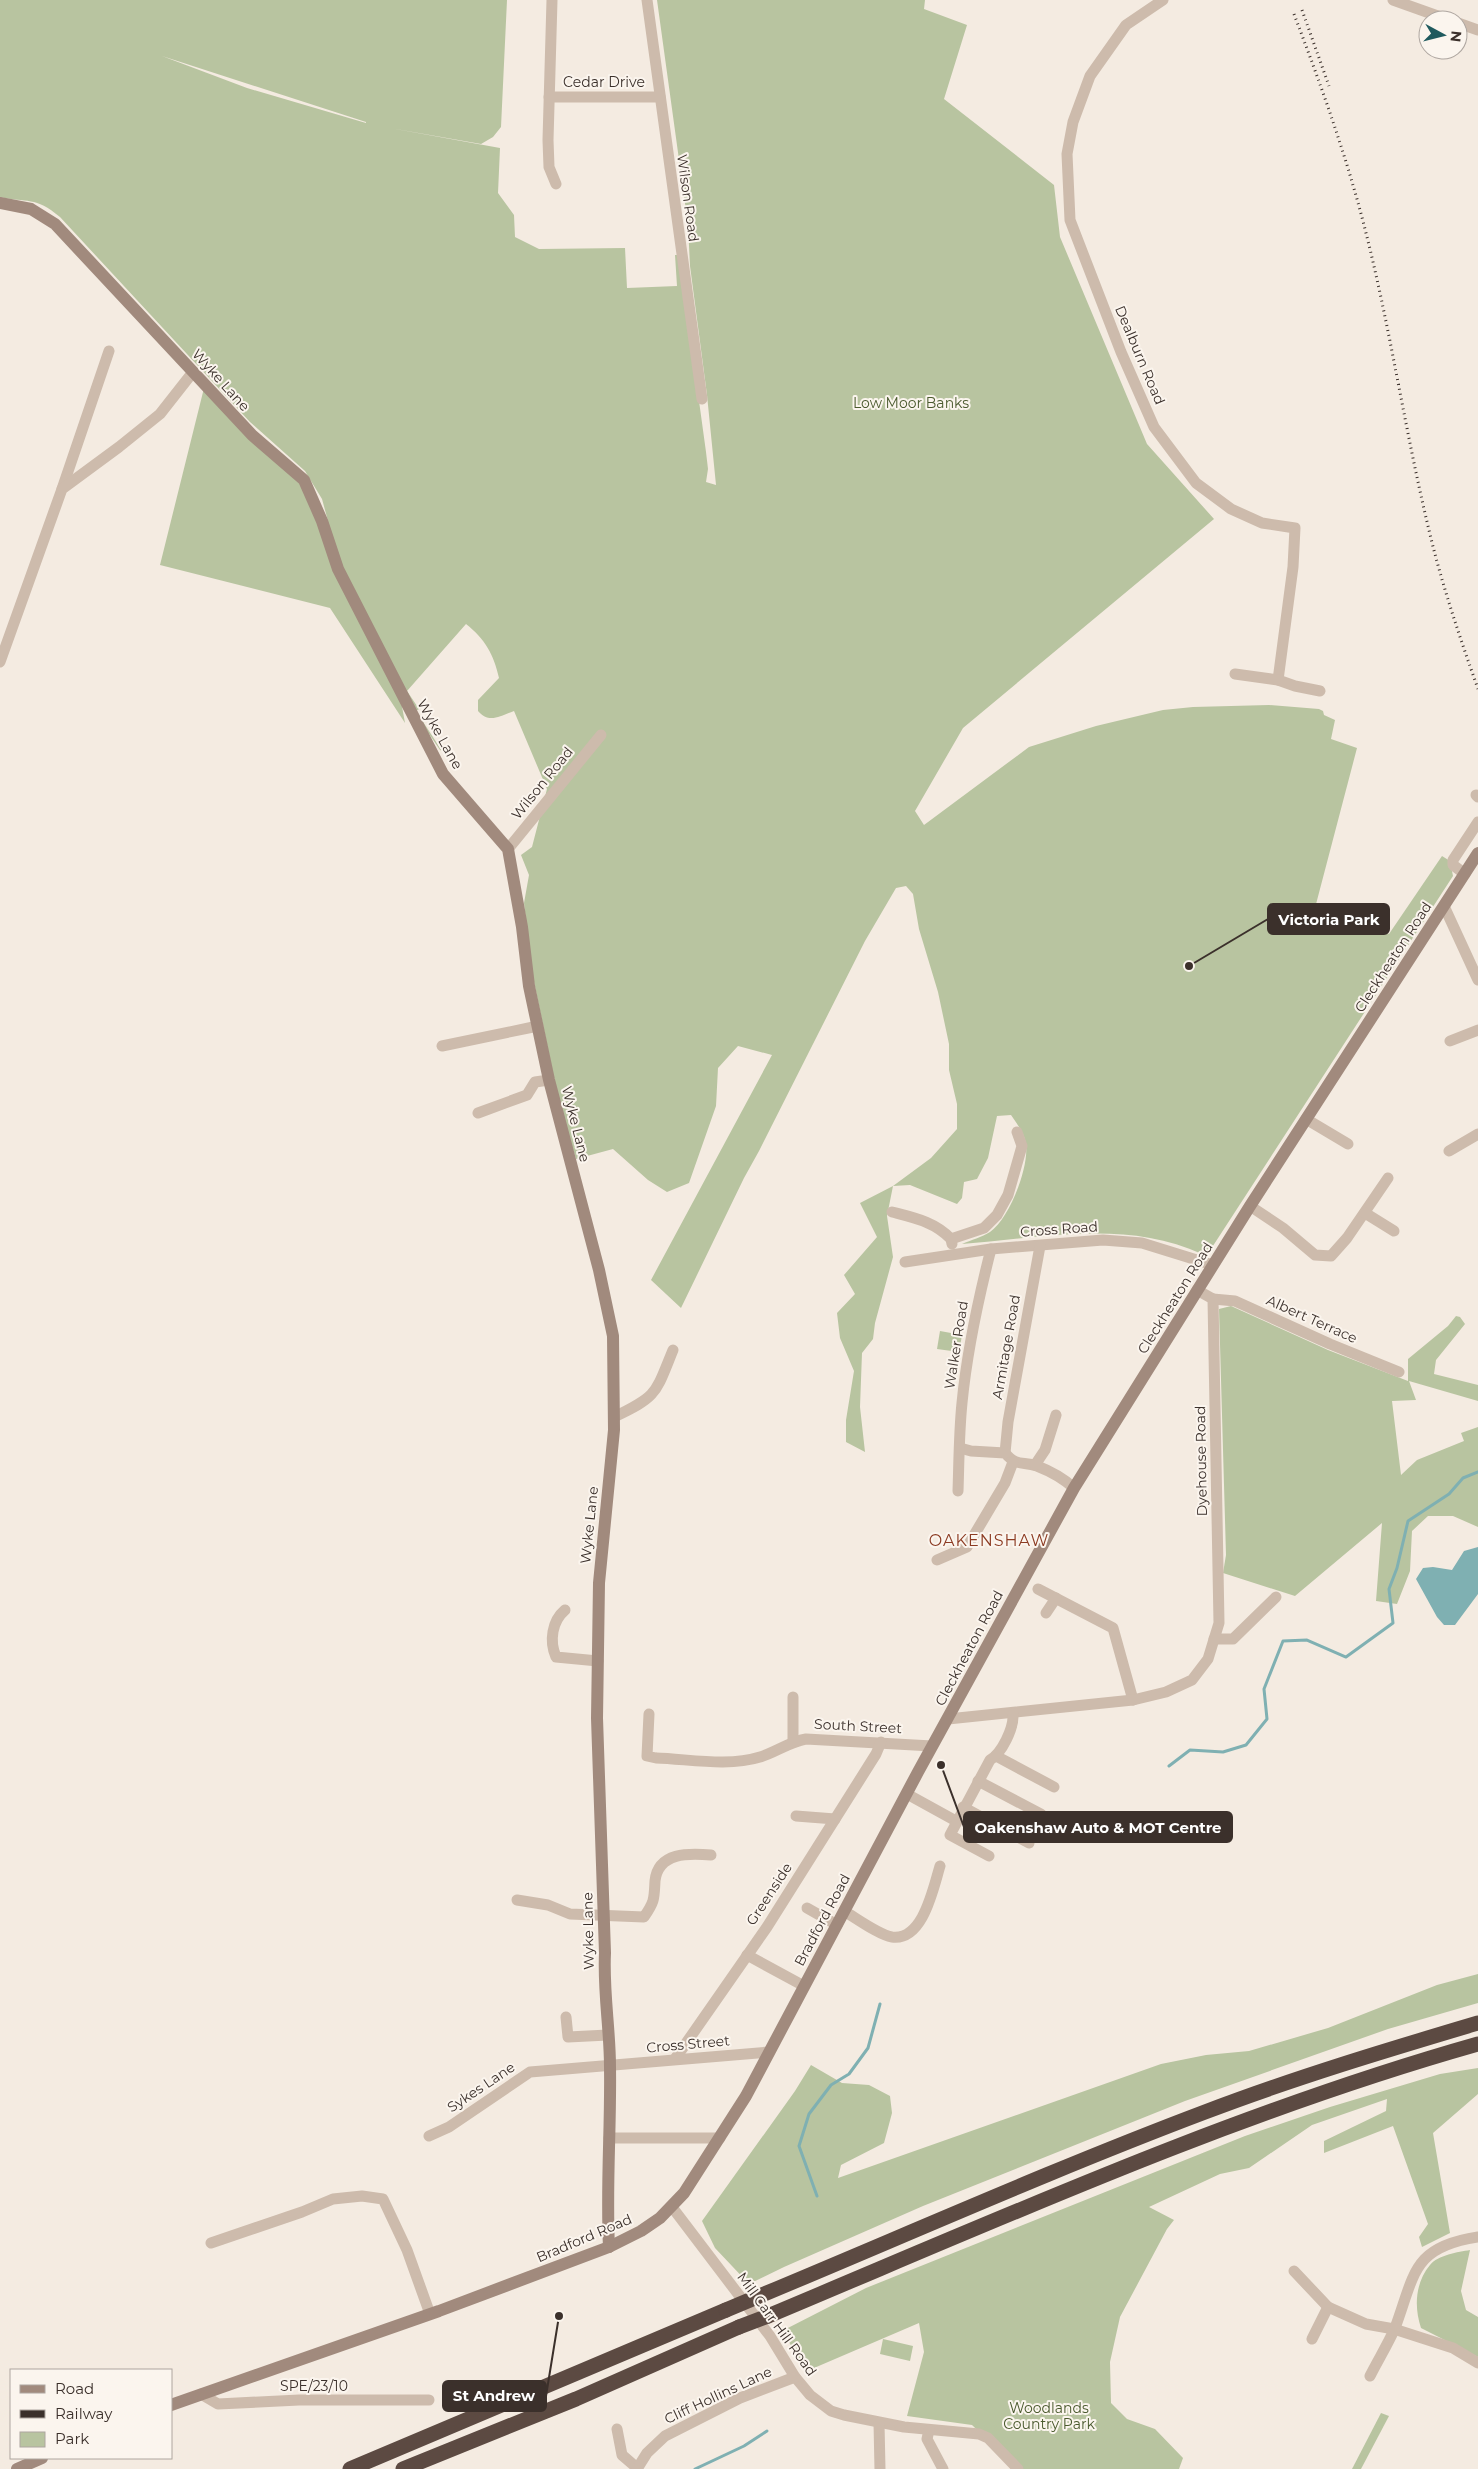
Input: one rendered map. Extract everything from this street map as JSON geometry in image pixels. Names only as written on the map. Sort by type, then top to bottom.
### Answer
[{"type":"highway","points":[[350,2469],[1058,2170],[1207,2111],[1392,2048],[1478,2023]]},
{"type":"highway","points":[[403,2469],[576,2399],[739,2327],[1055,2195],[1256,2115],[1410,2063],[1478,2044]]},
{"type":"street","name":"Cedar Drive","points":[[552,0],[549,167],[556,184]]},
{"type":"street","name":"Wilson Road","points":[[647,0],[702,399]]},
{"type":"street","name":"Dealburn Road","points":[[1163,0],[1126,25],[1090,76],[1073,122],[1067,154],[1070,220],[1121,352],[1154,427],[1196,483],[1231,509],[1262,523],[1296,528],[1293,567],[1278,680]]},
{"type":"street","points":[[1393,0],[1421,10]]},
{"type":"street","name":"Cedar Drive","points":[[549,97],[660,97]]},
{"type":"street","name":"Wyke Lane","points":[[0,203],[31,209],[55,224],[252,436],[304,480],[322,521],[338,569],[443,774],[508,849],[522,927],[529,986],[549,1080],[610,1315],[613,1336],[614,1417],[599,1583],[598,1661],[604,1974],[610,2067],[609,2247]]},
{"type":"street","points":[[0,662],[109,351]]},
{"type":"street","points":[[62,489],[120,448],[160,414],[193,372]]},
{"type":"street","points":[[1236,674],[1278,680],[1320,691]]},
{"type":"street","name":"Wilson Road","points":[[508,849],[600,735]]},
{"type":"street","points":[[1464,874],[1453,865],[1453,860],[1478,822]]},
{"type":"street","name":"Cleckheaton Road","points":[[918,1772],[1074,1488],[1250,1206],[1478,853]]},
{"type":"street","points":[[1444,906],[1478,980]]},
{"type":"street","points":[[442,1046],[538,1026]]},
{"type":"street","points":[[1450,1041],[1478,1030]]},
{"type":"street","points":[[478,1113],[527,1095],[535,1082],[549,1080]]},
{"type":"street","points":[[1306,1119],[1348,1144]]},
{"type":"street","points":[[951,1238],[984,1228],[997,1215],[1015,1175],[1022,1146],[1018,1132]]},
{"type":"street","points":[[1449,1151],[1478,1134]]},
{"type":"street","points":[[1250,1206],[1283,1228],[1315,1255],[1331,1256],[1348,1238],[1388,1178]]},
{"type":"street","points":[[892,1212],[925,1220],[942,1229],[951,1238],[953,1256]]},
{"type":"street","points":[[1365,1213],[1394,1230]]},
{"type":"street","name":"Cross Road","points":[[905,1262],[990,1249],[1103,1240],[1142,1243],[1213,1265]]},
{"type":"street","name":"Armitage Road","points":[[938,1560],[966,1547],[1005,1483],[1009,1458],[1008,1422],[1040,1246]]},
{"type":"street","name":"Walker Road","points":[[958,1491],[962,1404],[972,1324],[990,1249]]},
{"type":"street","points":[[1197,1290],[1212,1299]]},
{"type":"street","name":"Albert Terrace","points":[[1212,1299],[1235,1301],[1330,1344],[1399,1372]]},
{"type":"street","name":"Dyehouse Road","points":[[948,1719],[1013,1714],[1133,1700],[1166,1692],[1192,1680],[1208,1659],[1219,1623],[1212,1299]]},
{"type":"street","points":[[614,1417],[644,1402],[657,1390],[673,1350]]},
{"type":"street","points":[[1035,1465],[1045,1450],[1056,1416]]},
{"type":"street","points":[[960,1448],[1035,1465],[1067,1481],[1074,1488]]},
{"type":"street","points":[[1038,1589],[1113,1628],[1133,1700]]},
{"type":"street","points":[[1214,1639],[1233,1639],[1276,1597]]},
{"type":"street","points":[[1046,1613],[1056,1598]]},
{"type":"street","points":[[564,1610],[555,1621],[552,1639],[556,1657],[598,1661]]},
{"type":"street","points":[[792,1697],[793,1742]]},
{"type":"street","name":"South Street","points":[[649,1714],[648,1756],[727,1761],[759,1757],[793,1742],[806,1739],[932,1746]]},
{"type":"street","points":[[989,1856],[950,1835],[963,1807],[990,1760],[996,1756],[1014,1723],[1013,1714]]},
{"type":"street","name":"Greenside","points":[[675,2059],[747,1955],[835,1819],[876,1754],[880,1742]]},
{"type":"street","points":[[996,1756],[1054,1787]]},
{"type":"street","name":"Bradford Road","points":[[172,2404],[430,2314],[609,2247],[641,2232],[672,2206],[684,2193],[720,2138],[769,2052],[918,1772]]},
{"type":"street","points":[[978,1781],[1041,1814]]},
{"type":"street","points":[[907,1794],[956,1821]]},
{"type":"street","points":[[963,1807],[1029,1843]]},
{"type":"street","points":[[796,1816],[835,1819]]},
{"type":"street","points":[[517,1900],[548,1905],[570,1914],[644,1916],[655,1902],[656,1878],[661,1864],[674,1855],[711,1855]]},
{"type":"street","points":[[844,1911],[891,1937],[906,1936],[918,1925],[940,1866]]},
{"type":"street","points":[[807,1908],[837,1925]]},
{"type":"street","points":[[747,1955],[804,1986]]},
{"type":"street","points":[[566,2017],[568,2036],[608,2035]]},
{"type":"street","name":"Cross Street","points":[[610,2067],[675,2059],[769,2052]]},
{"type":"street","name":"Sykes Lane","points":[[429,2136],[449,2127],[530,2072],[610,2067]]},
{"type":"street","points":[[609,2138],[720,2138]]},
{"type":"street","points":[[211,2242],[302,2212],[333,2199],[362,2196],[383,2199],[407,2250],[430,2314]]},
{"type":"street","name":"Mill Carr Hill Road","points":[[672,2206],[770,2336],[795,2377],[810,2395],[831,2410],[879,2423],[979,2434],[988,2438],[1018,2469]]},
{"type":"street","points":[[1370,2376],[1394,2329],[1406,2288],[1425,2257],[1457,2240],[1478,2237]]},
{"type":"street","points":[[1294,2271],[1328,2308],[1366,2324],[1394,2329],[1453,2348],[1478,2362]]},
{"type":"street","points":[[1312,2339],[1328,2308]]},
{"type":"street","name":"Cliff Hollins Lane","points":[[616,2429],[622,2456],[637,2469],[647,2453],[665,2436],[740,2398],[795,2377]]},
{"type":"street","name":"SPE/23/10","points":[[201,2394],[218,2404],[299,2400],[429,2400]]},
{"type":"street","points":[[879,2423],[880,2469]]},
{"type":"street","points":[[929,2430],[927,2439],[943,2469]]},
{"type":"street","points":[[17,2469],[40,2459]]},
{"type":"green space","name":"Low Moor Banks","points":[[0,0],[507,0],[501,127],[493,137],[481,144],[390,128],[500,148],[498,193],[514,215],[515,237],[539,249],[625,248],[627,288],[677,286],[675,255],[679,255],[706,452],[708,469],[706,482],[716,485],[707,395],[690,266],[688,225],[657,0],[925,0],[924,9],[967,25],[944,99],[1054,185],[1060,237],[1147,444],[1214,519],[963,728],[915,811],[924,825],[1029,747],[1096,726],[1163,710],[1193,707],[1269,705],[1319,709],[1323,711],[1324,715],[1335,720],[1331,739],[1357,748],[1315,908],[1389,934],[1442,856],[1450,861],[1453,876],[1209,1252],[1202,1254],[1173,1243],[1144,1237],[1114,1234],[1053,1235],[962,1244],[987,1234],[997,1225],[1011,1205],[1021,1179],[1026,1145],[1022,1133],[1011,1115],[997,1116],[988,1158],[977,1179],[964,1182],[962,1198],[957,1204],[910,1185],[893,1186],[931,1158],[957,1129],[957,1104],[949,1070],[949,1044],[938,992],[919,929],[913,894],[906,886],[896,888],[865,941],[744,1178],[681,1308],[651,1280],[772,1055],[738,1046],[718,1068],[716,1106],[689,1183],[667,1192],[648,1180],[613,1149],[576,1159],[561,1112],[532,972],[524,903],[529,875],[521,855],[532,847],[547,789],[514,711],[491,718],[482,715],[478,711],[478,700],[499,678],[488,648],[466,624],[407,691],[419,709],[416,711],[442,751],[399,690],[405,723],[330,608],[160,565],[205,384],[304,480],[328,521],[322,499],[305,471],[250,422],[60,217],[44,206],[31,201],[0,197]],"holes":[[[162,56],[366,122],[247,88]]]},
{"type":"green space","points":[[893,1186],[887,1216],[893,1257],[875,1323],[873,1339],[862,1353],[860,1407],[865,1452],[846,1442],[846,1420],[854,1371],[840,1338],[837,1313],[855,1294],[844,1275],[877,1237],[860,1203]]},
{"type":"green space","points":[[1231,1306],[1328,1350],[1408,1381],[1408,1359],[1448,1326],[1456,1316],[1460,1317],[1465,1324],[1436,1360],[1434,1374],[1478,1385],[1478,1401],[1409,1381],[1416,1400],[1392,1401],[1401,1475],[1417,1460],[1464,1441],[1461,1433],[1478,1427],[1478,1527],[1453,1516],[1428,1516],[1412,1531],[1410,1571],[1397,1604],[1376,1601],[1382,1523],[1295,1596],[1223,1573],[1226,1555],[1219,1309]]},
{"type":"green space","points":[[940,1331],[962,1335],[959,1352],[937,1349]]},
{"type":"green space","points":[[1478,1974],[1478,2003],[1388,2029],[1185,2101],[923,2206],[749,2284],[715,2248],[702,2221],[795,2091],[811,2065],[842,2083],[869,2085],[890,2096],[892,2113],[884,2143],[841,2165],[838,2178],[1161,2064],[1206,2055],[1249,2051],[1328,2028],[1437,1985]]},
{"type":"green space","name":"Woodlands Country Park","points":[[1478,2068],[1478,2094],[1433,2133],[1450,2233],[1422,2247],[1419,2237],[1428,2224],[1393,2126],[1324,2153],[1324,2141],[1386,2111],[1387,2099],[1312,2125],[1249,2168],[1220,2174],[1149,2207],[1174,2220],[1167,2229],[1120,2317],[1110,2362],[1111,2403],[1127,2419],[1155,2429],[1183,2458],[1179,2469],[1018,2469],[972,2425],[907,2416],[924,2352],[919,2323],[807,2371],[782,2331],[866,2288],[1245,2136],[1330,2107],[1440,2074]]},
{"type":"green space","points":[[1470,2250],[1461,2291],[1466,2310],[1478,2317],[1478,2357],[1421,2328],[1417,2312],[1417,2295],[1421,2279],[1430,2265],[1443,2256]]},
{"type":"green space","points":[[883,2339],[913,2346],[910,2361],[880,2354]]},
{"type":"green space","points":[[1381,2413],[1389,2416],[1361,2469],[1352,2469]]},
{"type":"water","points":[[1478,1547],[1478,1594],[1455,1625],[1444,1625],[1437,1617],[1416,1579],[1423,1568],[1433,1567],[1452,1570],[1464,1551]]},
{"type":"waterway","points":[[1169,1766],[1190,1750],[1223,1752],[1246,1745],[1267,1719],[1264,1689],[1283,1641],[1307,1640],[1346,1657],[1393,1623],[1389,1589],[1397,1568],[1408,1521],[1449,1494],[1463,1478],[1478,1472]]},
{"type":"waterway","points":[[817,2196],[799,2146],[809,2114],[831,2085],[849,2074],[868,2048],[880,2004]]},
{"type":"waterway","points":[[695,2469],[744,2446],[767,2431]]},
{"type":"railway","points":[[1302,10],[1329,86]]},
{"type":"railway","points":[[1294,14],[1334,124],[1360,208],[1376,273],[1412,454],[1433,547],[1478,689]]},
{"type":"place","name":"Victoria Park","points":[[1189,966]]},
{"type":"place","name":"Oakenshaw Auto & MOT Centre","points":[[941,1765]]},
{"type":"place","name":"St Andrew","points":[[559,2316]]},
{"type":"district","name":"OAKENSHAW","points":[[989,1540]]}]
